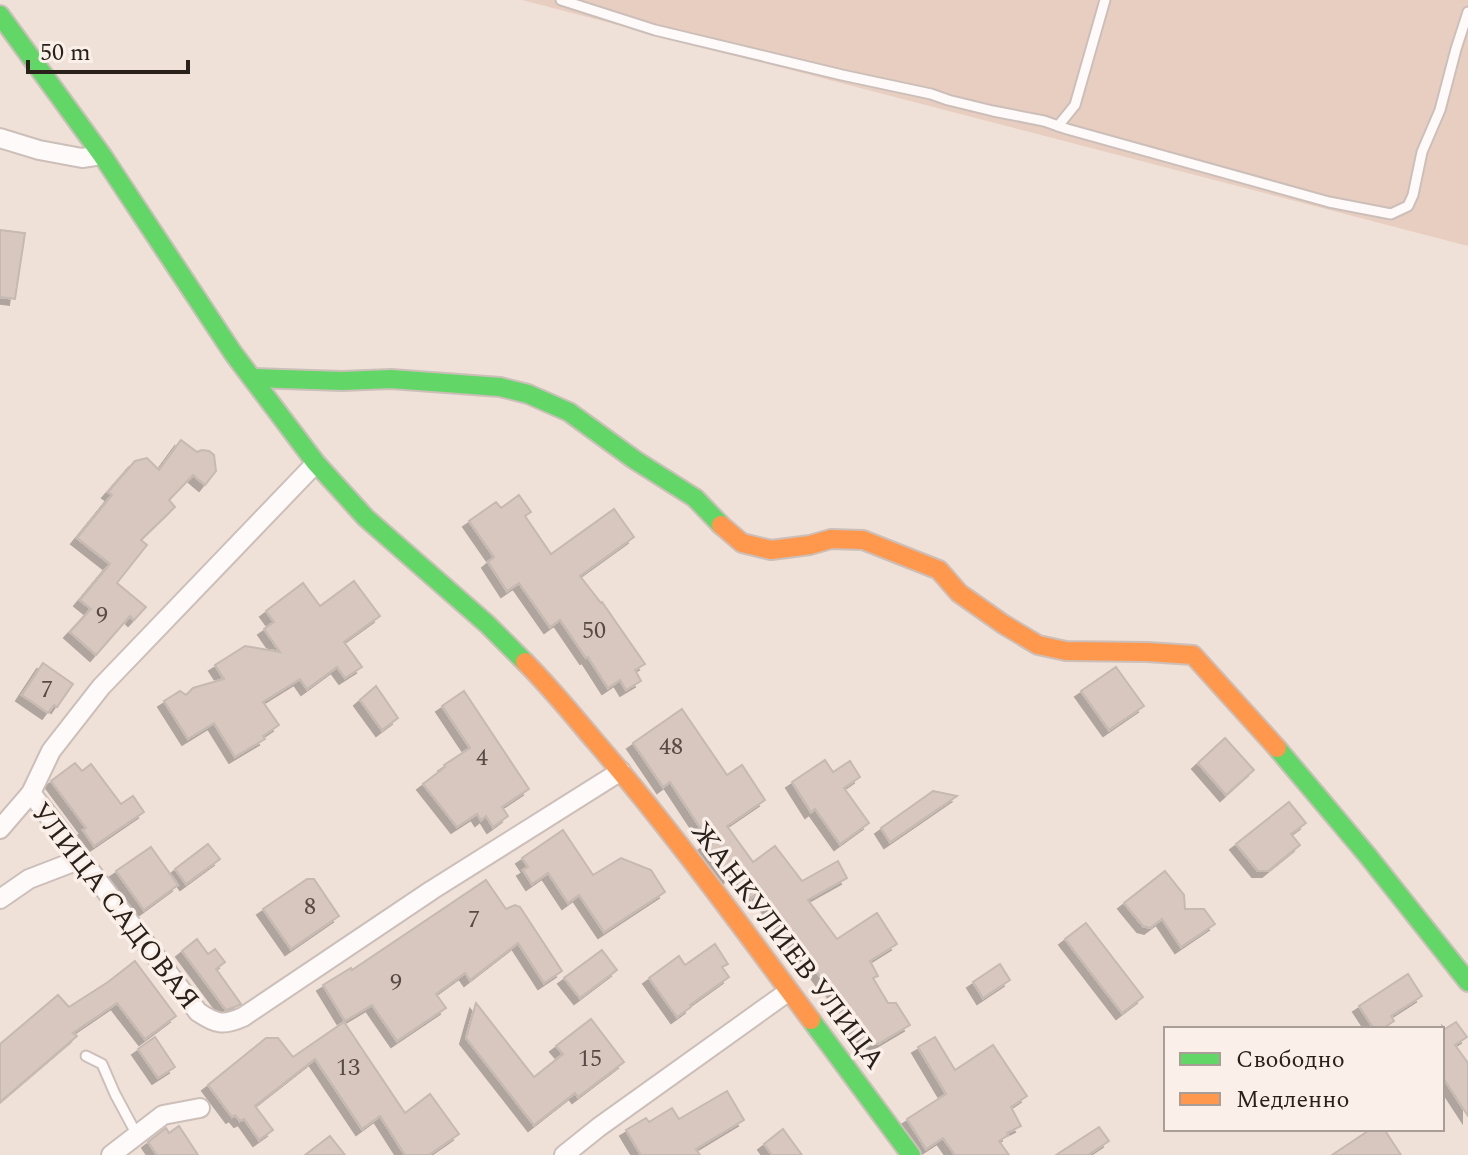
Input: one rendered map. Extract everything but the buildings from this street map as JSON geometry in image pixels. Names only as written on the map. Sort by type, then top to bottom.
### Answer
[{"type":"street","name":"ЖАНКУЛИЕВ УЛИЦА","points":[[0,15],[102,155],[233,353],[316,463],[366,518],[487,624],[542,679],[621,771],[707,880],[911,1155]]},
{"type":"street","points":[[0,138],[39,150],[82,158],[102,155]]},
{"type":"street","points":[[252,378],[391,379],[500,387],[528,394],[569,412],[635,460],[695,498],[742,543],[771,550],[831,539],[863,540],[939,570],[959,593],[1038,645],[1066,651],[1193,655],[1241,705],[1326,804],[1468,982]]},
{"type":"street","points":[[31,793],[51,751],[101,687],[316,463]]},
{"type":"street","name":"УЛИЦА САДОВАЯ","points":[[0,829],[31,793],[198,1012],[212,1021],[228,1024],[621,771]]},
{"type":"street","points":[[0,899],[29,879],[81,859]]},
{"type":"street","points":[[564,1155],[789,991]]},
{"type":"street","points":[[111,1155],[163,1115],[200,1108]]},
{"type":"lane","points":[[561,0],[655,30],[1044,121],[1329,202],[1391,214],[1408,206],[1413,195],[1422,152],[1440,110],[1468,12]]},
{"type":"lane","points":[[1058,126],[1075,105],[1105,0]]},
{"type":"lane","points":[[86,1056],[102,1064],[137,1135]]},
{"type":"shaded area","points":[[522,0],[1468,0],[1468,246]]},
{"type":"traffic: fast","points":[[0,15],[102,155],[233,353],[316,463],[366,518],[487,624],[525,662]]},
{"type":"traffic: fast","points":[[252,378],[391,379],[500,387],[528,394],[569,412],[635,460],[695,498],[721,525]]},
{"type":"traffic: fast","points":[[1277,748],[1468,982]]},
{"type":"traffic: fast","points":[[811,1020],[911,1155]]},
{"type":"traffic: slow","points":[[721,525],[742,543],[771,550],[831,539],[863,540],[939,570],[959,593],[1038,645],[1066,651],[1193,655],[1277,748]]},
{"type":"traffic: slow","points":[[525,662],[650,808],[811,1020]]}]
